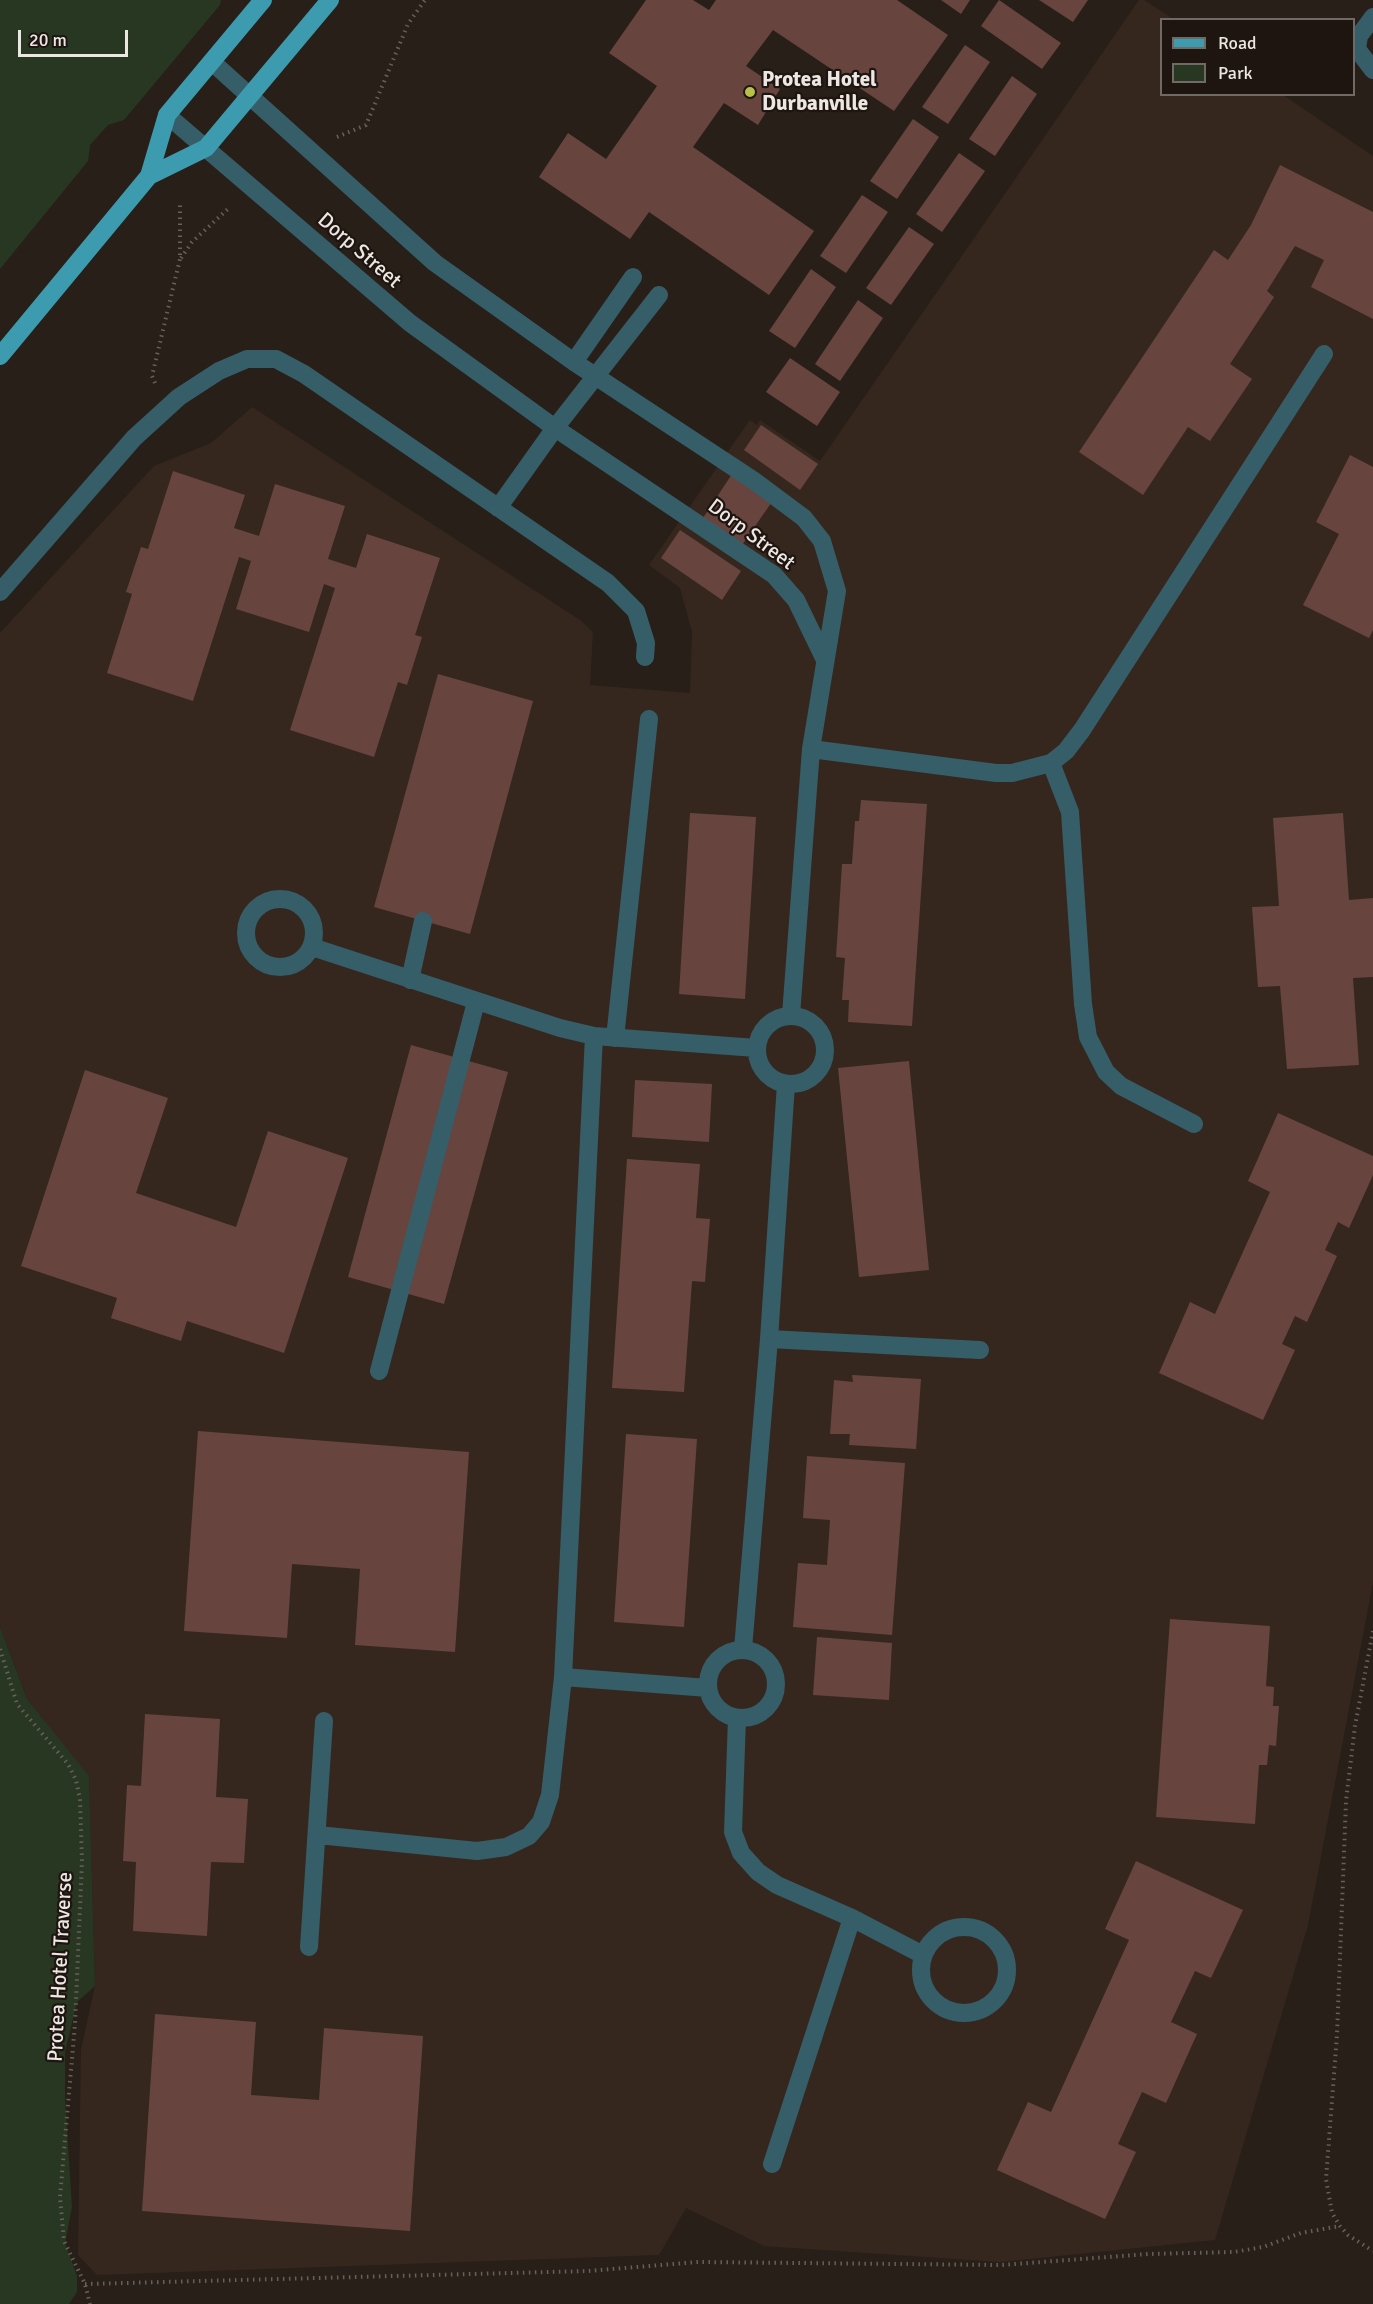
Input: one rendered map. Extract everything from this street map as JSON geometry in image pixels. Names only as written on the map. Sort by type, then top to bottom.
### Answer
[{"type":"main road","points":[[0,357],[148,176],[167,115],[263,0]]},
{"type":"main road","points":[[148,176],[206,148],[330,0]]},
{"type":"lane","points":[[1373,17],[1359,36],[1357,49],[1373,70]]},
{"type":"lane","name":"Dorp Street","points":[[212,62],[435,263],[574,362],[753,480],[804,518],[822,541],[837,591],[825,660]]},
{"type":"lane","name":"Dorp Street","points":[[167,115],[410,323],[555,428],[774,575],[796,600],[825,660]]},
{"type":"lane","points":[[574,362],[633,277]]},
{"type":"lane","points":[[498,508],[555,428],[659,295]]},
{"type":"lane","points":[[811,749],[1012,774],[1051,763],[1066,751],[1082,730],[1324,354]]},
{"type":"lane","points":[[0,592],[134,438],[178,397],[219,371],[247,359],[276,359],[304,374],[623,595],[636,611],[641,626],[645,657]]},
{"type":"lane","points":[[792,1015],[811,749],[825,660]]},
{"type":"lane","points":[[615,1038],[649,719]]},
{"type":"lane","points":[[1051,763],[1070,812],[1083,1004],[1088,1037],[1106,1072],[1121,1086],[1194,1124]]},
{"type":"lane","points":[[410,980],[423,921]]},
{"type":"lane","points":[[312,947],[476,1002],[594,1036],[756,1048]]},
{"type":"lane","points":[[379,1371],[476,1002]]},
{"type":"lane","points":[[792,1015],[803,1018],[820,1031],[825,1053],[816,1073],[796,1084],[786,1084],[768,1075],[757,1058],[756,1048],[764,1029],[771,1021],[792,1015]]},
{"type":"lane","points":[[318,1835],[477,1851],[506,1846],[529,1836],[541,1822],[550,1795],[563,1677],[594,1036]]},
{"type":"lane","points":[[743,1649],[769,1339],[786,1084]]},
{"type":"lane","points":[[769,1339],[980,1350]]},
{"type":"lane","points":[[743,1649],[754,1652],[772,1665],[777,1687],[768,1707],[748,1718],[729,1715],[715,1704],[708,1688],[711,1668],[717,1660],[725,1654],[743,1649]]},
{"type":"lane","points":[[563,1677],[708,1688]]},
{"type":"lane","points":[[737,1718],[733,1832],[741,1853],[758,1872],[777,1885],[852,1918],[923,1955]]},
{"type":"lane","points":[[309,1947],[324,1721]]},
{"type":"lane","points":[[772,2164],[852,1918]]},
{"type":"lane","points":[[963,1927],[976,1929],[998,1944],[1003,1955],[1006,1967],[1001,1991],[993,2001],[971,2013],[946,2009],[935,2002],[927,1992],[921,1968],[923,1955],[939,1935],[963,1927]]},
{"type":"path","points":[[336,138],[366,125],[408,24],[425,0]]},
{"type":"path","points":[[158,388],[152,376],[180,259],[180,205]]},
{"type":"path","points":[[180,259],[192,242],[230,207]]},
{"type":"path","points":[[1373,1631],[1355,1726],[1346,1801],[1337,2035],[1326,2179],[1332,2213],[1340,2226],[1347,2235],[1373,2251]]},
{"type":"path","name":"Protea Hotel Traverse","points":[[0,1649],[17,1704],[68,1764],[76,1780],[80,1799],[83,1829],[78,1965],[67,2143],[60,2197],[64,2241],[85,2284],[90,2304]]},
{"type":"path","points":[[85,2284],[607,2270],[698,2262],[1002,2265],[1148,2253],[1233,2252],[1263,2247],[1301,2233],[1340,2226]]},
{"type":"shaded area","points":[[1139,0],[1144,0],[1171,18],[1160,18],[1160,96],[1284,96],[1373,156],[1373,1582],[1308,1925],[1215,2240],[1000,2262],[764,2246],[686,2208],[659,2255],[97,2275],[78,2255],[81,2050],[95,1986],[89,1777],[27,1699],[0,1627],[0,633],[154,466],[211,443],[252,407],[580,620],[593,632],[590,685],[690,693],[692,632],[680,588],[649,565],[750,420],[757,425],[760,420],[820,461]]},
{"type":"green space","points":[[0,0],[221,0],[220,5],[124,120],[108,125],[90,145],[88,161],[0,269]]},
{"type":"green space","points":[[0,1627],[27,1699],[89,1776],[95,1986],[77,2002],[65,2052],[65,2099],[72,2207],[65,2243],[77,2276],[77,2292],[69,2304],[0,2304]]},
{"type":"building","points":[[646,0],[693,0],[709,10],[716,0],[897,0],[948,35],[894,111],[773,30],[746,66],[780,89],[758,125],[724,103],[693,147],[814,231],[769,295],[649,212],[630,239],[539,177],[568,133],[606,159],[657,86],[609,53]]},
{"type":"building","points":[[941,0],[970,0],[961,14]]},
{"type":"building","points":[[999,0],[1061,43],[1042,69],[981,26]]},
{"type":"building","points":[[1039,0],[1088,0],[1073,22]]},
{"type":"building","points":[[965,45],[990,62],[948,124],[922,107]]},
{"type":"building","points":[[1012,76],[1037,94],[995,156],[969,139]]},
{"type":"building","points":[[913,119],[939,137],[897,199],[870,181]]},
{"type":"building","points":[[959,153],[985,171],[942,232],[916,214]]},
{"type":"building","points":[[1280,165],[1373,212],[1373,319],[1311,287],[1324,260],[1295,246],[1267,291],[1274,297],[1230,364],[1252,379],[1210,441],[1188,427],[1143,495],[1079,452],[1214,250],[1228,260],[1251,225]]},
{"type":"building","points":[[862,195],[888,212],[846,273],[820,256]]},
{"type":"building","points":[[909,227],[934,244],[891,305],[866,288]]},
{"type":"building","points":[[811,269],[836,287],[795,348],[769,331]]},
{"type":"building","points":[[858,300],[883,318],[840,381],[815,364]]},
{"type":"building","points":[[790,358],[840,392],[817,426],[766,392]]},
{"type":"building","points":[[761,425],[818,464],[800,490],[744,450]]},
{"type":"building","points":[[1350,455],[1373,467],[1373,630],[1369,638],[1303,605],[1339,534],[1316,522]]},
{"type":"building","points":[[738,465],[778,493],[740,548],[701,521]]},
{"type":"building","points":[[173,471],[245,495],[234,528],[259,536],[275,484],[345,506],[328,559],[356,568],[367,534],[440,558],[415,635],[422,637],[407,685],[398,682],[374,757],[290,730],[335,588],[324,584],[309,632],[236,609],[251,561],[239,557],[193,701],[107,673],[132,594],[126,592],[141,547],[148,549]]},
{"type":"building","points":[[680,530],[741,571],[722,600],[661,558]]},
{"type":"building","points":[[438,674],[533,701],[470,934],[374,907]]},
{"type":"building","points":[[861,800],[927,804],[912,1026],[848,1022],[849,1000],[842,1000],[845,958],[836,957],[842,864],[852,864],[855,821],[859,821]]},
{"type":"building","points":[[690,813],[756,817],[745,999],[679,994]]},
{"type":"building","points":[[1343,813],[1349,900],[1373,898],[1373,977],[1353,978],[1359,1065],[1287,1069],[1280,986],[1258,987],[1252,907],[1279,906],[1273,818]]},
{"type":"building","points":[[411,1045],[508,1072],[444,1304],[348,1277]]},
{"type":"building","points":[[909,1061],[929,1270],[859,1277],[838,1068]]},
{"type":"building","points":[[85,1070],[168,1098],[136,1193],[236,1227],[268,1131],[348,1158],[284,1353],[187,1321],[181,1341],[111,1318],[117,1298],[21,1266]]},
{"type":"building","points":[[635,1080],[712,1084],[709,1142],[632,1137]]},
{"type":"building","points":[[1278,1113],[1373,1156],[1373,1175],[1349,1228],[1338,1222],[1325,1250],[1337,1256],[1307,1322],[1295,1316],[1282,1344],[1295,1350],[1263,1420],[1159,1373],[1190,1302],[1215,1314],[1270,1192],[1248,1181]]},
{"type":"building","points":[[627,1159],[700,1164],[696,1218],[710,1219],[705,1282],[692,1281],[684,1392],[612,1388]]},
{"type":"building","points":[[852,1375],[921,1379],[916,1449],[849,1445],[850,1434],[830,1434],[834,1380],[853,1382]]},
{"type":"building","points":[[198,1431],[469,1452],[455,1652],[355,1645],[360,1569],[292,1564],[287,1638],[184,1631]]},
{"type":"building","points":[[626,1434],[697,1439],[684,1627],[614,1622]]},
{"type":"building","points":[[807,1456],[905,1463],[892,1635],[793,1627],[798,1563],[827,1565],[830,1520],[803,1518]]},
{"type":"building","points":[[1170,1619],[1270,1626],[1266,1686],[1274,1687],[1273,1706],[1279,1706],[1276,1746],[1269,1745],[1267,1765],[1259,1765],[1255,1824],[1156,1817]]},
{"type":"building","points":[[817,1637],[892,1643],[889,1700],[813,1695]]},
{"type":"building","points":[[145,1714],[220,1719],[216,1797],[248,1799],[244,1863],[211,1862],[207,1936],[133,1931],[136,1862],[123,1861],[127,1785],[141,1786]]},
{"type":"building","points":[[1136,1861],[1243,1910],[1211,1978],[1195,1971],[1171,2022],[1197,2034],[1166,2103],[1142,2092],[1118,2144],[1136,2152],[1105,2219],[997,2170],[1028,2102],[1051,2112],[1129,1940],[1105,1929]]},
{"type":"building","points":[[155,2014],[256,2022],[251,2095],[319,2100],[324,2028],[423,2036],[410,2231],[142,2211]]},
{"type":"place","name":"Protea Hotel Durbanville","points":[[750,92]]}]
